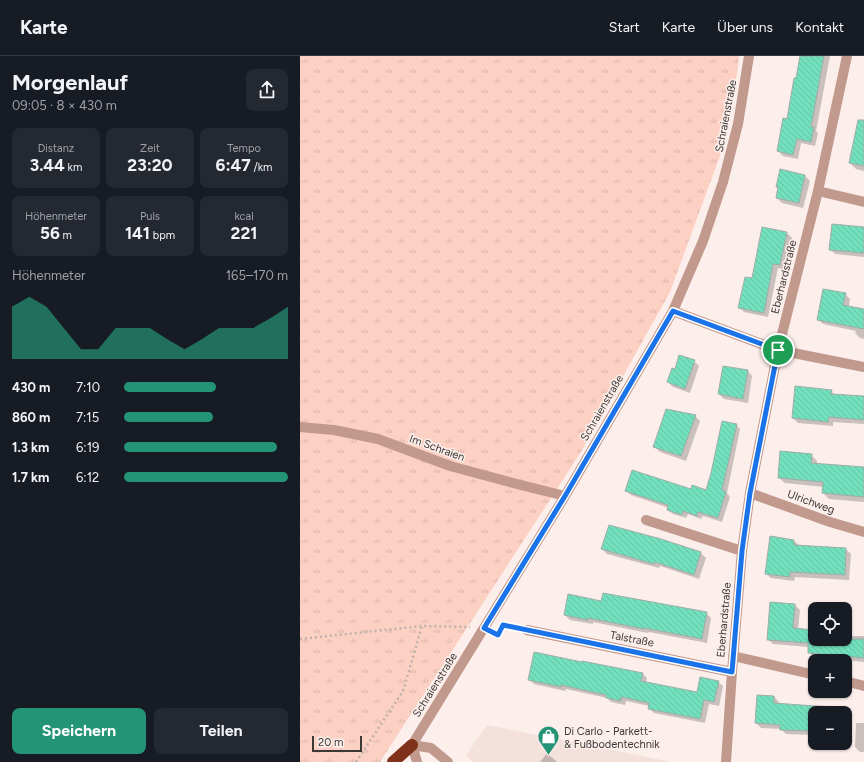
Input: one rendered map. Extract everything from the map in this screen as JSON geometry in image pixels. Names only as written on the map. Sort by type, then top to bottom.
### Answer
[{"type":"highway","points":[[393,762],[412,745]]},
{"type":"highway","points":[[408,762],[412,745]]},
{"type":"street","name":"Schraienstraße","points":[[412,745],[565,496],[673,311],[703,241],[723,182],[738,124],[749,56]]},
{"type":"street","name":"Eberhardstraße","points":[[726,762],[742,551],[750,493],[778,350],[818,191],[847,56]]},
{"type":"street","points":[[818,191],[864,202]]},
{"type":"street","points":[[673,311],[778,350],[864,367]]},
{"type":"street","name":"Im Schraien","points":[[300,427],[334,430],[378,439],[450,466],[565,496]]},
{"type":"street","name":"Ulrichweg","points":[[750,493],[830,522],[864,532]]},
{"type":"street","points":[[646,520],[742,551]]},
{"type":"street","name":"Talstraße","points":[[527,630],[732,672]]},
{"type":"street","points":[[733,656],[808,673]]},
{"type":"street","points":[[852,683],[864,686]]},
{"type":"street","points":[[418,762],[412,745],[431,748],[448,762]]},
{"type":"path","points":[[300,639],[422,626],[484,628],[498,635],[503,625],[527,630]]},
{"type":"path","points":[[356,762],[403,691],[422,626]]},
{"type":"shaded area","points":[[487,725],[672,762],[473,762],[466,755]]},
{"type":"green space","points":[[300,56],[739,56],[737,74],[720,156],[670,292],[579,455],[380,762],[300,762]]},
{"type":"building","points":[[800,56],[824,56],[811,127],[814,127],[811,142],[797,139],[793,155],[777,151],[783,118],[787,119],[794,78],[796,78]]},
{"type":"building","points":[[858,120],[864,120],[864,166],[849,163]]},
{"type":"building","points":[[780,169],[805,175],[799,203],[776,198],[778,187],[776,187]]},
{"type":"building","points":[[832,224],[864,227],[864,253],[829,250]]},
{"type":"building","points":[[762,227],[787,232],[780,265],[773,264],[764,313],[738,308],[745,277],[752,278]]},
{"type":"building","points":[[823,289],[846,293],[843,305],[864,309],[864,329],[817,320]]},
{"type":"building","points":[[679,355],[695,360],[685,389],[667,382],[672,368],[675,369]]},
{"type":"building","points":[[723,366],[748,370],[743,399],[718,394]]},
{"type":"building","points":[[795,386],[832,390],[831,394],[864,396],[864,420],[829,417],[828,422],[792,418]]},
{"type":"building","points":[[666,409],[696,415],[681,456],[653,447]]},
{"type":"building","points":[[722,421],[737,424],[722,490],[726,492],[718,518],[698,512],[697,516],[683,511],[682,515],[667,510],[668,505],[625,491],[632,470],[691,489],[692,485],[706,490]]},
{"type":"building","points":[[780,451],[812,454],[811,463],[864,467],[864,497],[822,493],[823,482],[778,478]]},
{"type":"building","points":[[609,525],[661,539],[701,552],[694,575],[655,562],[654,564],[601,549]]},
{"type":"building","points":[[770,536],[794,540],[794,545],[846,548],[845,575],[790,572],[790,577],[765,574]]},
{"type":"building","points":[[603,593],[707,612],[702,639],[564,615],[568,594],[601,601]]},
{"type":"building","points":[[770,602],[795,604],[793,628],[808,629],[808,643],[767,640]]},
{"type":"building","points":[[852,639],[864,639],[864,658],[852,657],[852,654],[808,653],[808,646],[852,646]]},
{"type":"building","points":[[534,652],[643,673],[641,681],[697,692],[700,677],[719,681],[714,702],[704,700],[700,719],[648,709],[649,703],[621,697],[621,701],[606,698],[606,695],[561,685],[561,687],[528,680]]},
{"type":"building","points":[[757,695],[774,696],[774,703],[815,706],[808,706],[808,731],[780,730],[780,725],[755,723]]},
{"type":"place","name":"Di Carlo - Parkett- & Fußbodentechnik","points":[[548,756]]},
{"type":"route","points":[[673,311],[778,350],[750,493],[742,551],[732,672],[503,625],[498,635],[484,628],[565,496],[673,311]]}]
